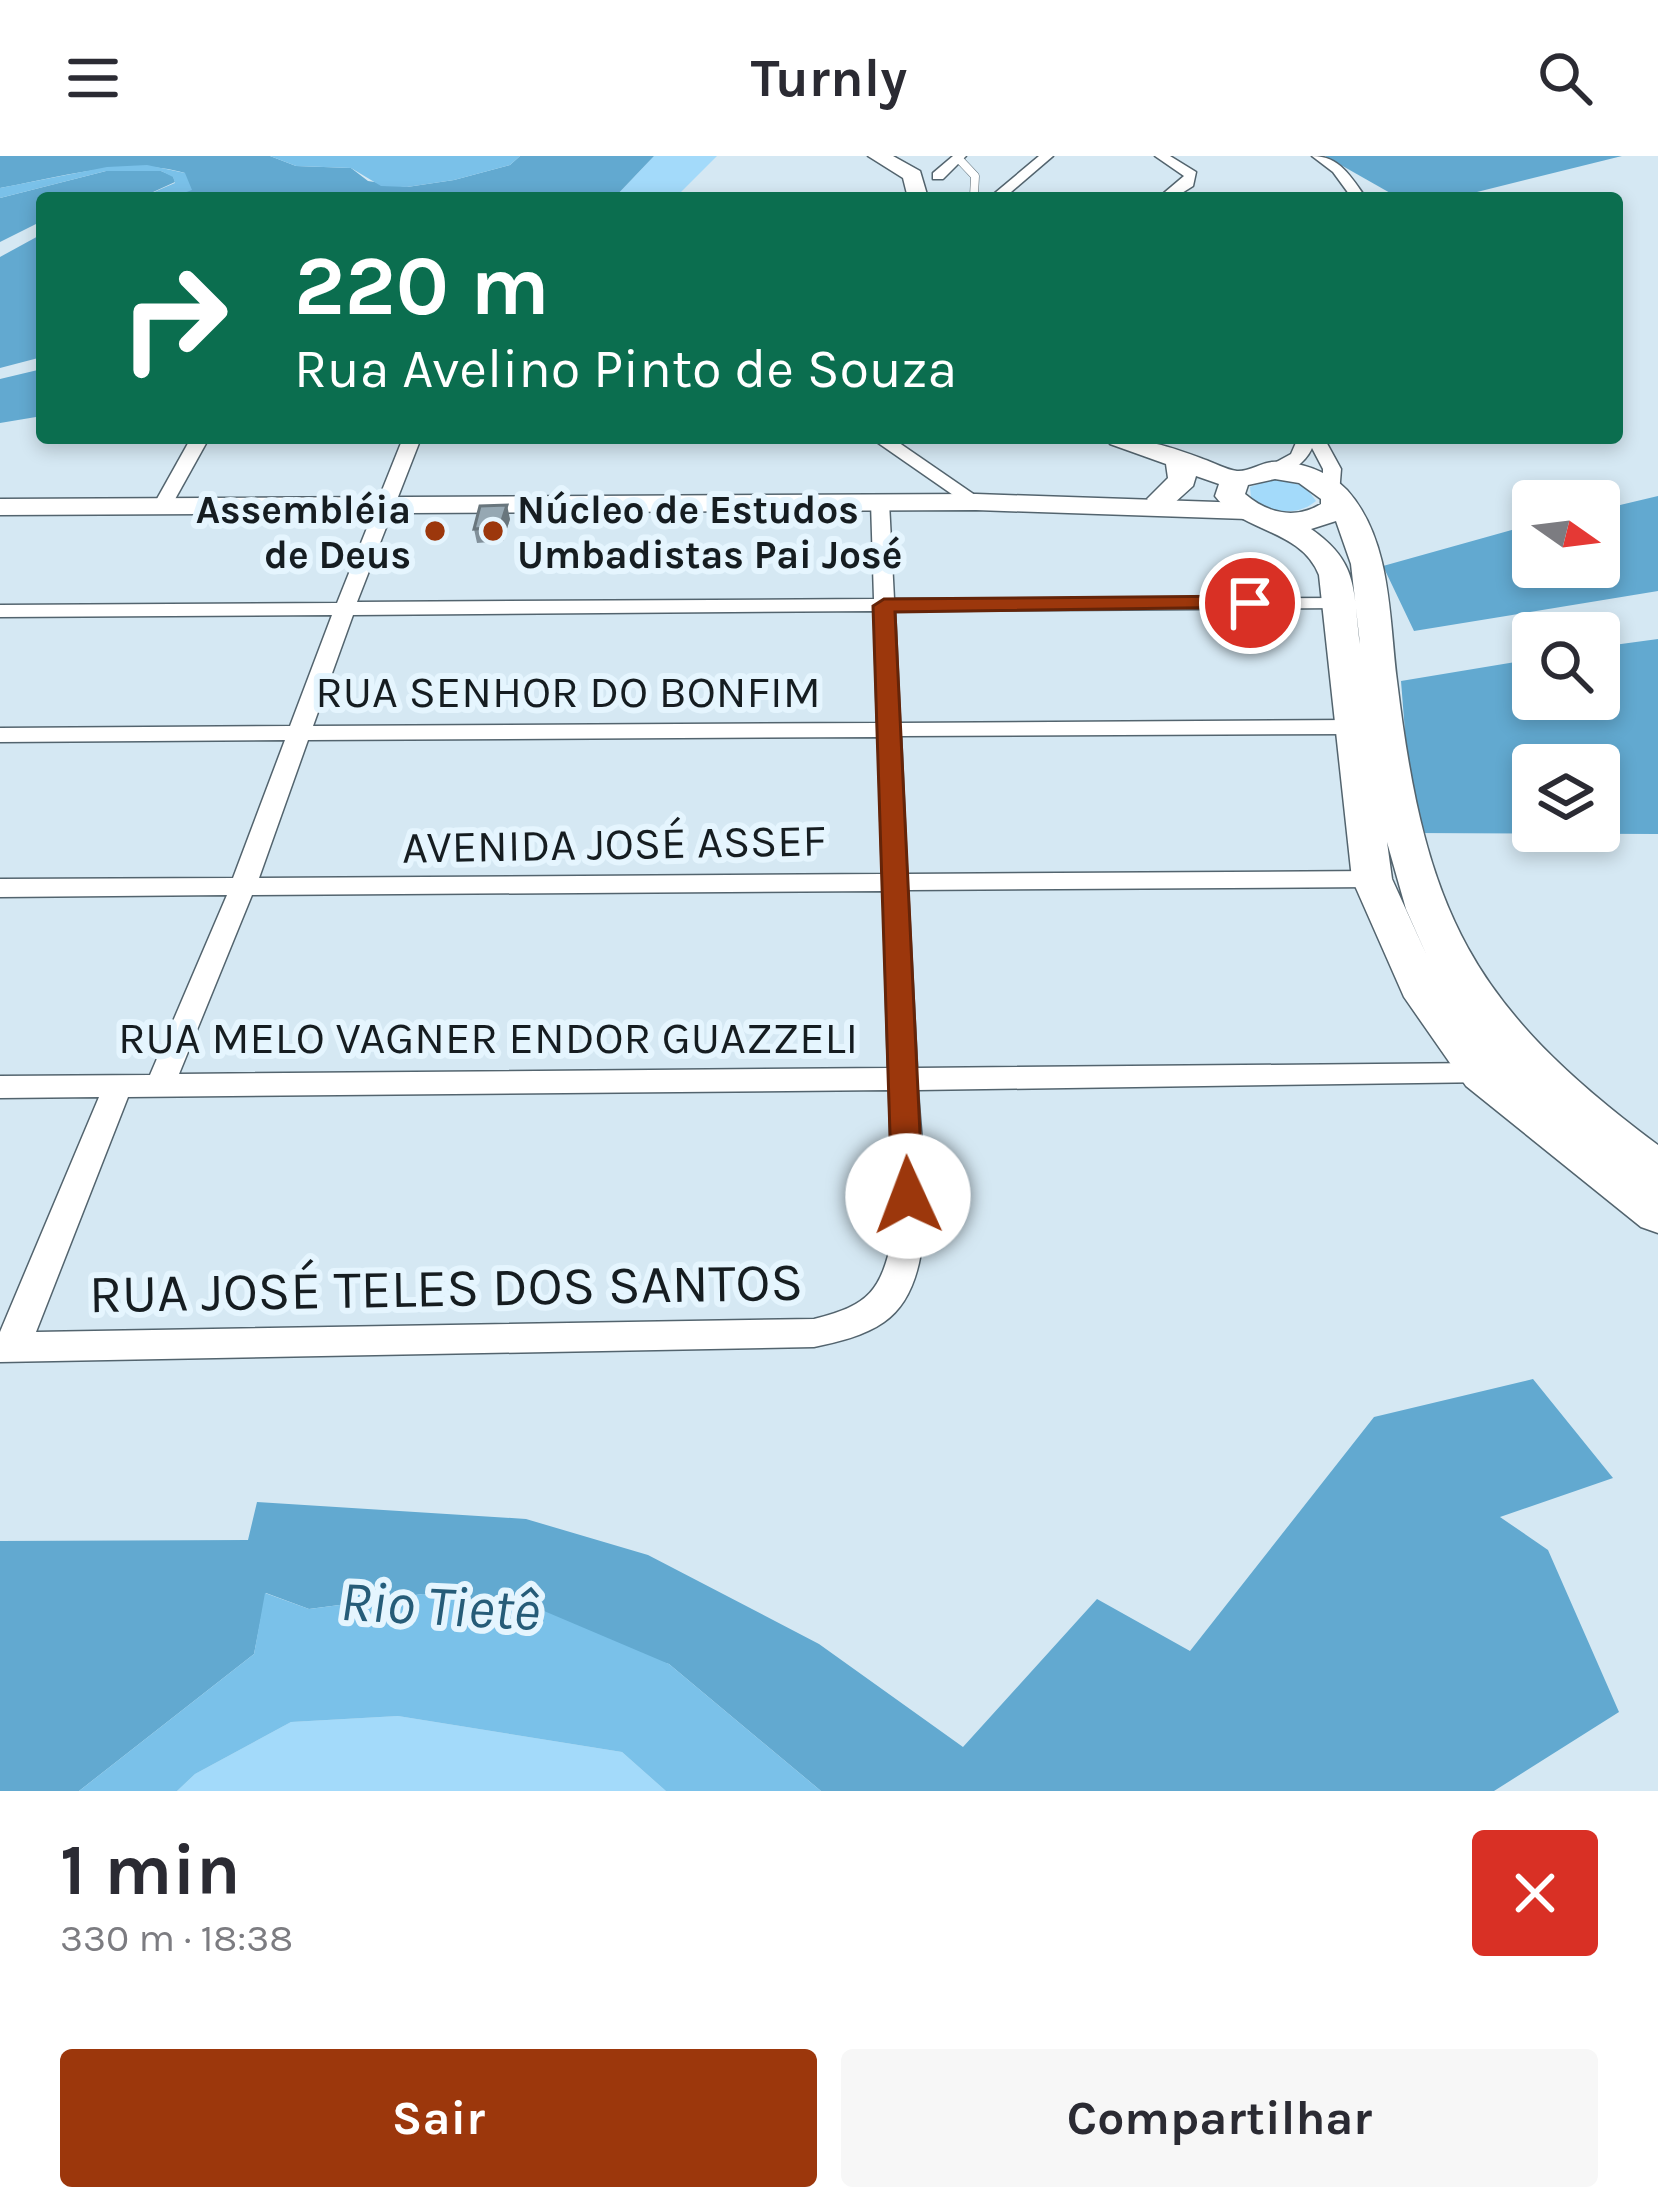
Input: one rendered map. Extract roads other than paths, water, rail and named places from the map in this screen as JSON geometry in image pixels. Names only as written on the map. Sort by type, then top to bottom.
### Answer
[{"type":"main road","points":[[878,156],[913,175],[916,192]]},
{"type":"main road","points":[[914,156],[937,187]]},
{"type":"main road","points":[[1169,448],[1308,476],[1335,495],[1363,542],[1401,826],[1417,893],[1445,958],[1477,1010],[1518,1057],[1658,1172]]},
{"type":"main road","points":[[1162,499],[1183,480],[1169,448]]},
{"type":"main road","points":[[1169,448],[1326,553],[1341,602],[1372,879],[1425,997],[1482,1074],[1658,1213]]},
{"type":"main road","points":[[1248,502],[1271,470]]},
{"type":"main road","points":[[1034,502],[1248,502],[1314,520],[1335,508],[1335,495]]},
{"type":"main road","points":[[0,507],[1248,502]]},
{"type":"street","points":[[1004,192],[1047,156]]},
{"type":"street","points":[[1161,156],[1191,175],[1174,192]]},
{"type":"street","points":[[1318,156],[1338,169],[1355,192]]},
{"type":"street","points":[[937,187],[959,157]]},
{"type":"street","points":[[162,506],[197,444]]},
{"type":"street","points":[[161,1082],[242,889],[382,504],[409,444]]},
{"type":"street","points":[[889,444],[976,502]]},
{"type":"street","points":[[1271,470],[1299,457],[1307,444]]},
{"type":"street","points":[[1315,444],[1332,469],[1335,495]]},
{"type":"street","points":[[880,502],[903,1078]]},
{"type":"street","points":[[0,611],[1341,602]]},
{"type":"street","name":"RUA SENHOR DO BONFIM","points":[[0,735],[1352,727]]},
{"type":"street","name":"AVENIDA JOSÉ ASSEF","points":[[0,888],[1372,879]]},
{"type":"street","name":"RUA MELO VAGNER ENDOR GUAZZELI","points":[[0,1087],[1482,1074]]},
{"type":"street","name":"RUA JOSÉ TELES DOS SANTOS","points":[[6,1347],[814,1333],[857,1323],[886,1305],[902,1277],[909,1235],[903,1078]]},
{"type":"street","points":[[6,1347],[118,1085]]},
{"type":"lane","points":[[959,157],[974,176],[974,192]]},
{"type":"water","points":[[270,156],[520,156],[510,165],[407,187],[381,186],[351,168],[296,166]]},
{"type":"water","points":[[147,165],[185,173],[192,190],[154,192],[175,183],[161,171],[106,171],[0,198],[0,188],[107,167]]},
{"type":"water","name":"Rio Tietê","points":[[265,1593],[309,1609],[423,1594],[537,1608],[669,1664],[821,1791],[666,1791],[622,1752],[398,1716],[291,1722],[195,1774],[177,1791],[79,1791],[254,1654]]},
{"type":"place","name":"Assembléia de Deus","points":[[435,531]]},
{"type":"place","name":"Núcleo de Estudos Umbadistas Pai José","points":[[493,531]]}]
